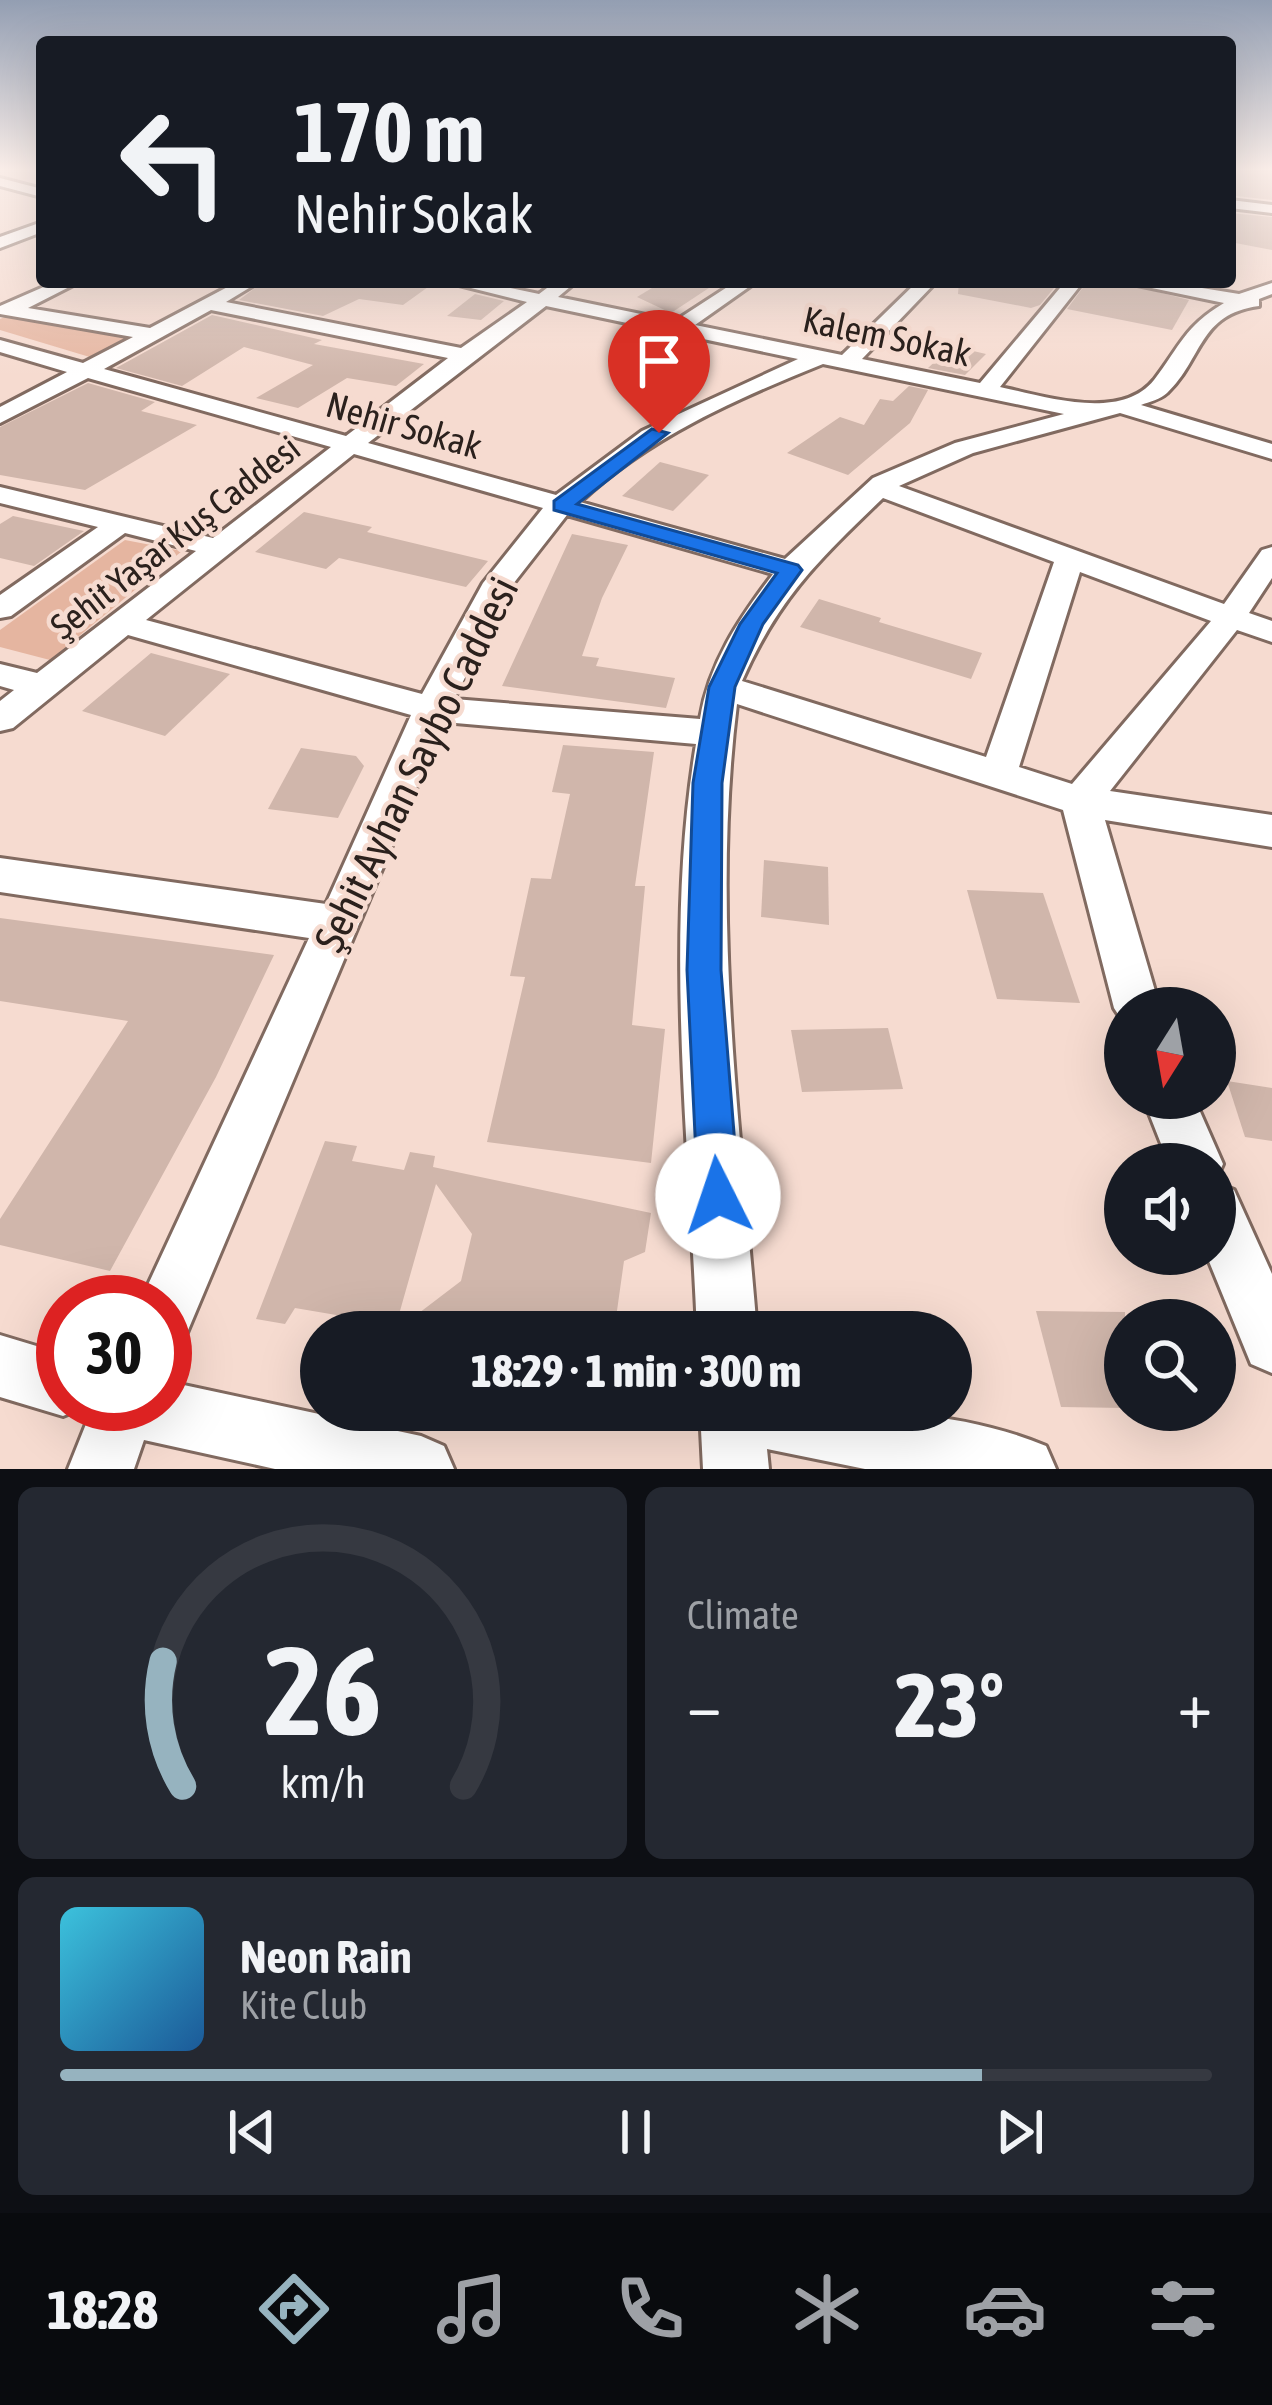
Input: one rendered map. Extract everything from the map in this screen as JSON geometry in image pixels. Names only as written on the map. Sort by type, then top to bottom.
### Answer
[{"type":"street","points":[[3,311],[56,288]]},
{"type":"street","points":[[0,416],[239,288]]},
{"type":"street","name":"Kalem Sokak","points":[[492,288],[986,391],[1106,410],[1272,452]]},
{"type":"street","name":"Şehit Yaşar Kuş Caddesi","points":[[0,719],[557,288]]},
{"type":"street","points":[[679,327],[738,288]]},
{"type":"street","points":[[837,357],[920,288]]},
{"type":"street","points":[[986,391],[1069,288]]},
{"type":"street","points":[[1181,288],[1262,298]]},
{"type":"street","points":[[726,1311],[704,970],[708,783],[722,687],[752,624],[790,570],[878,488],[964,448],[1106,410],[1158,390],[1201,326],[1262,298]]},
{"type":"street","points":[[208,304],[465,355]]},
{"type":"street","points":[[3,311],[152,334]]},
{"type":"street","name":"Nehir Sokak","points":[[0,346],[790,570]]},
{"type":"street","name":"Şehit Ayhan Saybo Caddesi","points":[[183,1275],[433,709],[505,570],[561,506],[629,452],[718,397],[837,357]]},
{"type":"street","points":[[878,488],[1272,632]]},
{"type":"street","points":[[0,495],[220,548]]},
{"type":"street","points":[[0,609],[122,523]]},
{"type":"street","points":[[1079,801],[1231,617],[1272,556]]},
{"type":"street","points":[[998,775],[1070,558]]},
{"type":"street","points":[[123,624],[433,709],[715,733]]},
{"type":"street","points":[[0,675],[44,686]]},
{"type":"street","points":[[722,687],[1079,801],[1272,831]]},
{"type":"street","points":[[1079,801],[1131,987]]},
{"type":"street","points":[[0,875],[338,924]]},
{"type":"street","points":[[1236,1258],[1272,1343]]},
{"type":"street","points":[[0,1366],[36,1377]]},
{"type":"street","points":[[192,1419],[421,1469]]},
{"type":"street","points":[[101,1469],[116,1431]]},
{"type":"street","points":[[734,1431],[736,1469]]},
{"type":"street","points":[[836,1431],[1023,1469]]},
{"type":"shaded area","points":[[14,313],[137,333],[93,358],[0,330],[0,319]]},
{"type":"shaded area","points":[[125,540],[182,551],[50,660],[0,647],[0,630]]},
{"type":"building","points":[[1236,239],[1272,239],[1272,250],[1236,243]]},
{"type":"building","points":[[255,288],[427,288],[403,305],[359,299],[323,316],[239,300]]},
{"type":"building","points":[[652,288],[709,288],[671,313],[637,297]]},
{"type":"building","points":[[958,288],[1054,288],[1040,305],[1031,308],[958,294]]},
{"type":"building","points":[[1083,288],[1142,288],[1189,300],[1172,330],[1067,309]]},
{"type":"building","points":[[475,294],[504,301],[481,320],[447,316]]},
{"type":"building","points":[[212,315],[322,340],[314,344],[424,364],[396,386],[347,378],[298,408],[256,398],[313,365],[244,347],[182,386],[116,368]]},
{"type":"building","points":[[952,346],[986,354],[965,375],[928,368]]},
{"type":"building","points":[[88,383],[155,402],[141,411],[197,425],[85,490],[0,475],[0,427]]},
{"type":"building","points":[[909,386],[928,390],[910,423],[848,475],[787,453],[840,417],[864,425],[880,399],[893,401]]},
{"type":"building","points":[[660,462],[709,475],[673,511],[622,496]]},
{"type":"building","points":[[304,512],[488,561],[466,587],[339,558],[326,569],[255,552]]},
{"type":"building","points":[[13,516],[84,531],[34,566],[0,558],[0,524]]},
{"type":"building","points":[[572,534],[628,545],[602,598],[582,656],[599,658],[596,666],[675,678],[666,708],[502,686]]},
{"type":"building","points":[[819,599],[982,653],[971,679],[800,627]]},
{"type":"building","points":[[151,653],[230,674],[165,736],[82,711]]},
{"type":"building","points":[[563,745],[654,752],[635,886],[645,886],[632,1025],[665,1029],[651,1163],[487,1142],[525,977],[510,976],[531,878],[551,879],[570,794],[552,792]]},
{"type":"building","points":[[301,748],[356,756],[364,766],[338,818],[268,809]]},
{"type":"building","points":[[764,860],[828,867],[829,925],[761,917]]},
{"type":"building","points":[[967,890],[1043,893],[1080,1003],[997,999]]},
{"type":"building","points":[[0,918],[274,955],[216,1077],[110,1271],[0,1245],[0,1219],[128,1021],[0,1001]]},
{"type":"building","points":[[888,1028],[903,1089],[802,1092],[791,1030]]},
{"type":"building","points":[[1236,1082],[1272,1088],[1272,1141],[1245,1137],[1236,1109]]},
{"type":"building","points":[[325,1141],[357,1146],[352,1161],[404,1170],[410,1152],[435,1156],[433,1167],[651,1213],[645,1252],[624,1261],[617,1311],[422,1311],[461,1281],[472,1234],[436,1184],[400,1311],[295,1308],[285,1324],[256,1319]]},
{"type":"building","points":[[1036,1311],[1104,1312],[1104,1408],[1061,1407]]},
{"type":"route","points":[[659,433],[561,506],[790,570],[752,624],[722,687],[708,783],[704,970],[718,1196]]}]
